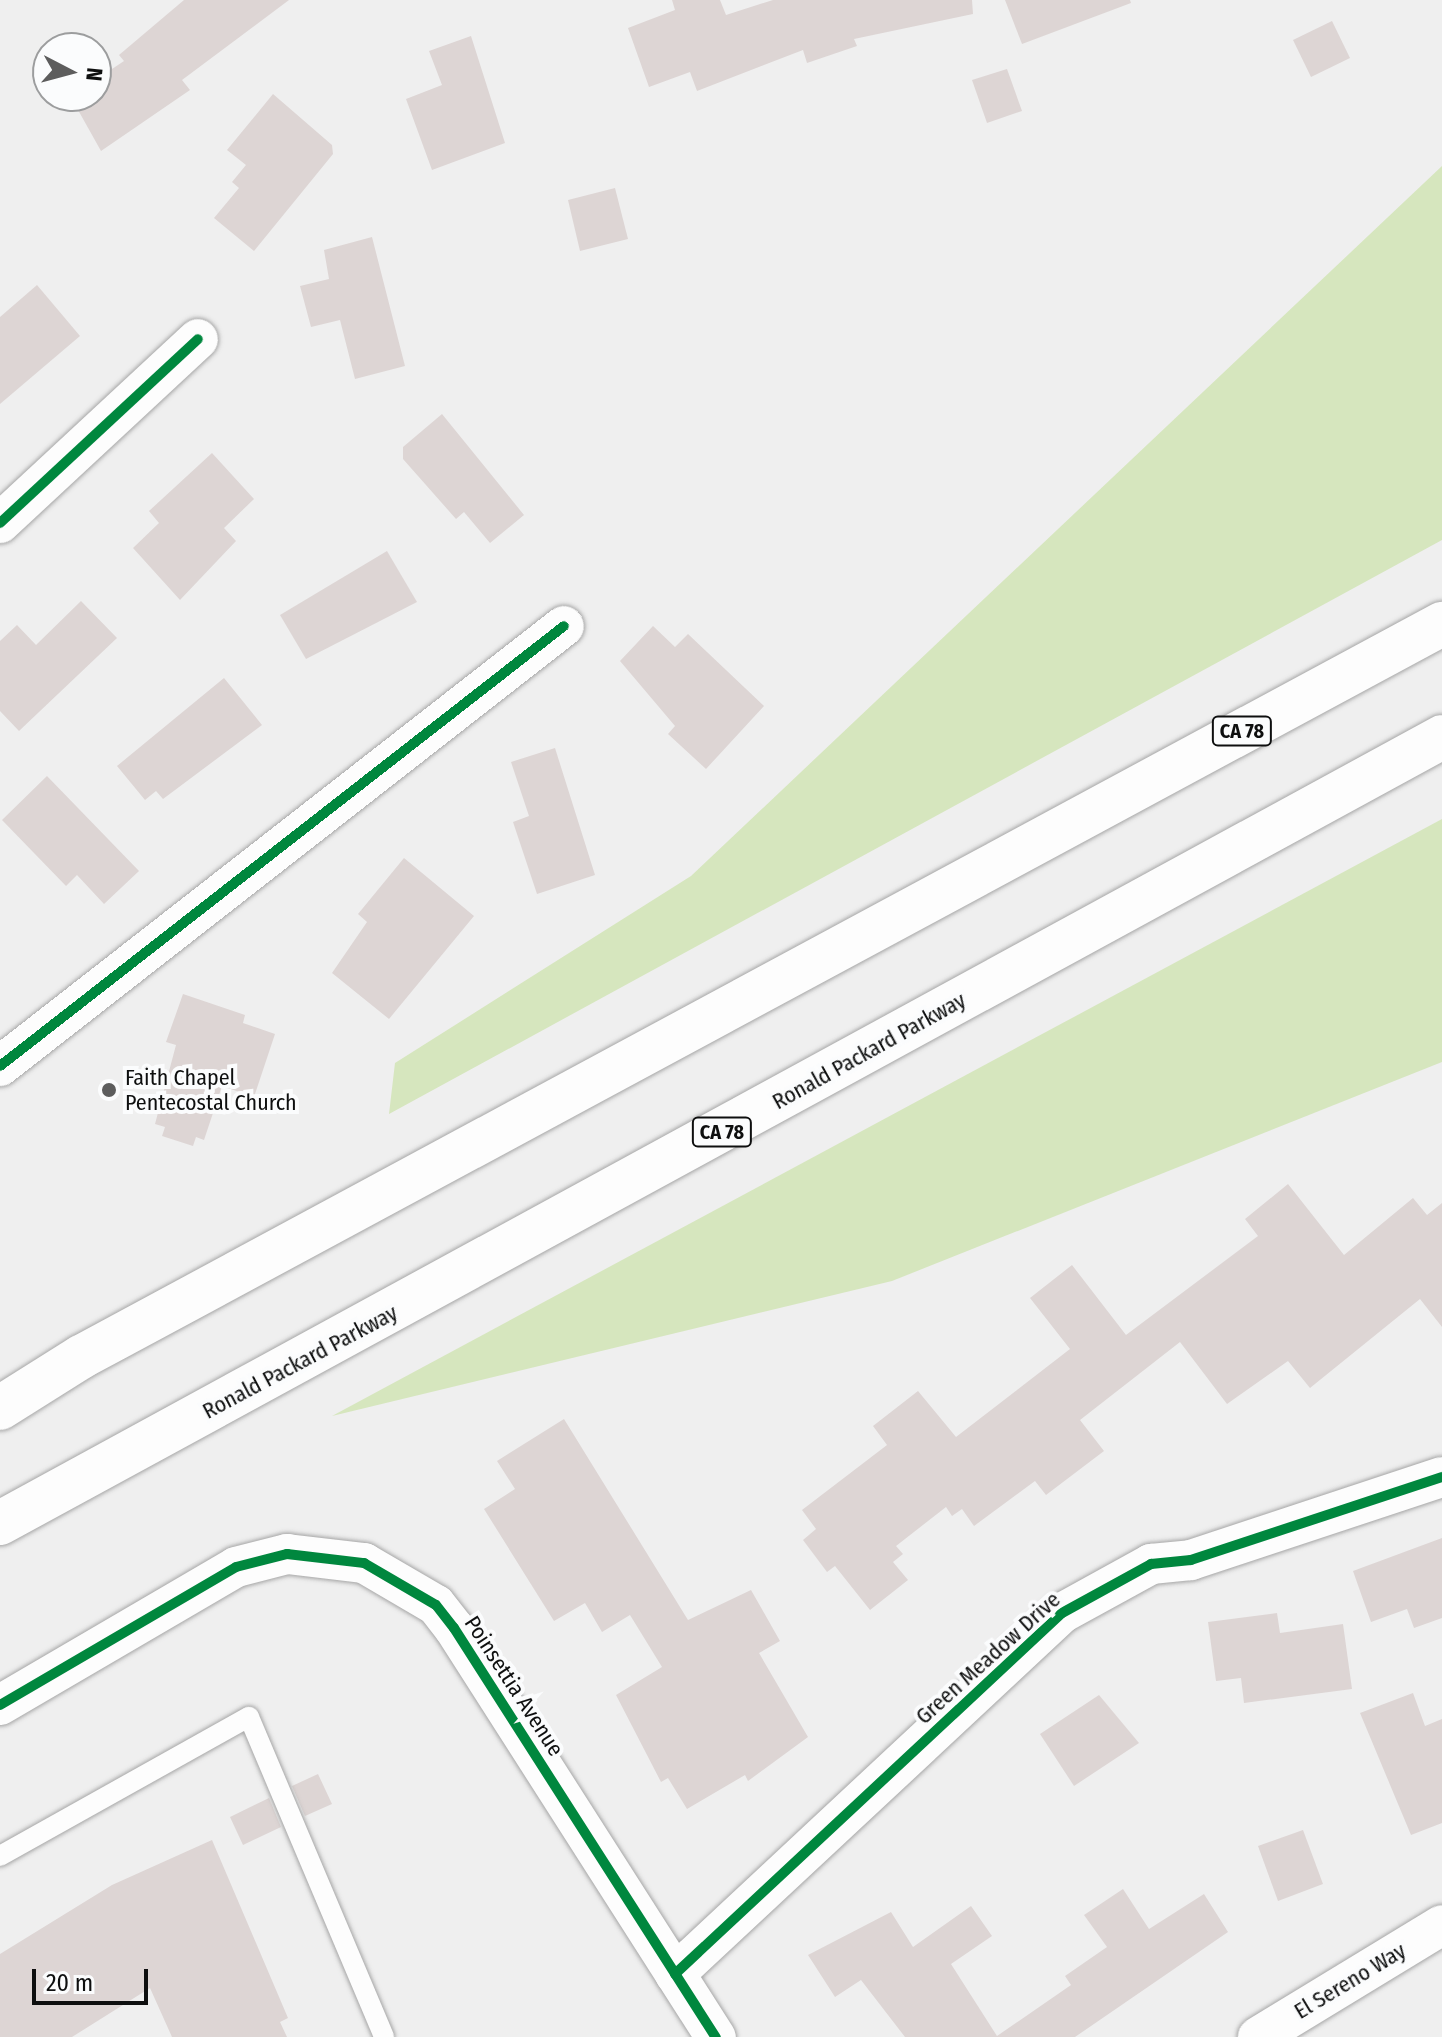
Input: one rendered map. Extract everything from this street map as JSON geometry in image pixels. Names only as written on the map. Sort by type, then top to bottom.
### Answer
[{"type":"highway","name":"CA 78","points":[[0,1408],[81,1357],[1442,624]]},
{"type":"highway","name":"Ronald Packard Parkway","points":[[0,1523],[1442,737]]},
{"type":"street","points":[[0,523],[198,339]]},
{"type":"street","points":[[0,1066],[564,626]]},
{"type":"street","name":"Green Meadow Drive","points":[[675,1974],[1062,1613],[1151,1564],[1191,1560],[1442,1477]]},
{"type":"street","name":"Poinsettia Avenue","points":[[0,1705],[236,1567],[287,1554],[364,1563],[436,1605],[454,1628],[716,2037]]},
{"type":"street","name":"El Sereno Way","points":[[1258,2037],[1442,1925]]},
{"type":"lane","points":[[0,1856],[249,1717],[384,2037]]},
{"type":"green space","points":[[1442,166],[1442,540],[389,1114],[395,1063],[691,876]]},
{"type":"green space","points":[[1442,819],[1442,1062],[892,1281],[332,1416]]},
{"type":"building","points":[[184,0],[289,0],[182,80],[190,90],[101,151],[79,112],[112,112],[112,69],[124,61],[119,55]]},
{"type":"building","points":[[672,0],[720,0],[726,15],[773,0],[972,0],[973,14],[854,39],[857,46],[807,63],[803,50],[697,91],[690,72],[649,87],[628,28],[675,10]]},
{"type":"building","points":[[1005,0],[1130,0],[1131,3],[1022,44]]},
{"type":"building","points":[[1332,21],[1350,58],[1311,77],[1293,40]]},
{"type":"building","points":[[471,36],[505,143],[432,170],[406,99],[442,85],[429,51]]},
{"type":"building","points":[[1007,69],[1022,111],[987,123],[972,80]]},
{"type":"building","points":[[273,94],[332,145],[333,154],[254,251],[214,218],[239,188],[232,182],[246,165],[227,150]]},
{"type":"building","points":[[615,188],[628,239],[580,251],[568,200]]},
{"type":"building","points":[[372,237],[405,366],[355,379],[340,320],[311,327],[300,286],[329,279],[324,250]]},
{"type":"building","points":[[37,285],[80,336],[0,404],[0,317]]},
{"type":"building","points":[[442,414],[524,515],[490,543],[464,512],[456,519],[403,459],[403,447]]},
{"type":"building","points":[[212,453],[254,499],[224,528],[236,541],[180,600],[133,548],[159,523],[149,511]]},
{"type":"building","points":[[387,551],[417,602],[306,659],[280,615]]},
{"type":"building","points":[[81,601],[117,638],[19,731],[0,711],[0,641],[17,625],[36,645]]},
{"type":"building","points":[[653,626],[675,647],[688,634],[764,706],[706,769],[668,734],[675,726],[620,661]]},
{"type":"building","points":[[224,678],[262,725],[163,799],[156,791],[145,800],[117,766]]},
{"type":"building","points":[[555,748],[595,875],[537,894],[513,822],[529,816],[511,762]]},
{"type":"building","points":[[47,776],[139,871],[104,904],[77,875],[66,886],[2,820]]},
{"type":"building","points":[[404,858],[474,916],[389,1019],[332,973],[367,922],[358,914]]},
{"type":"building","points":[[183,994],[245,1015],[243,1023],[275,1034],[254,1097],[222,1086],[204,1140],[196,1137],[193,1146],[162,1136],[165,1127],[155,1124],[176,1045],[166,1042]]},
{"type":"building","points":[[1288,1184],[1344,1255],[1413,1198],[1427,1215],[1442,1203],[1442,1327],[1420,1299],[1310,1388],[1288,1361],[1227,1404],[1180,1342],[1080,1420],[1104,1451],[1046,1495],[1035,1481],[974,1526],[962,1509],[952,1516],[946,1507],[896,1546],[903,1554],[893,1562],[908,1580],[870,1610],[835,1566],[827,1572],[803,1540],[816,1529],[802,1510],[887,1445],[873,1426],[918,1391],[956,1437],[1070,1349],[1030,1298],[1072,1265],[1126,1335],[1258,1236],[1245,1219]]},
{"type":"building","points":[[564,1419],[688,1620],[751,1590],[780,1641],[759,1653],[808,1737],[748,1781],[745,1775],[687,1809],[668,1778],[661,1782],[616,1695],[662,1667],[630,1615],[602,1632],[585,1603],[554,1621],[484,1509],[515,1489],[497,1461]]},
{"type":"building","points":[[1442,1538],[1442,1618],[1414,1628],[1407,1609],[1371,1622],[1353,1571]]},
{"type":"building","points":[[1277,1613],[1280,1633],[1343,1624],[1352,1689],[1244,1703],[1241,1678],[1216,1681],[1208,1622]]},
{"type":"building","points":[[1413,1693],[1425,1726],[1442,1719],[1442,1823],[1411,1835],[1360,1713]]},
{"type":"building","points":[[1099,1695],[1139,1743],[1074,1786],[1040,1734]]},
{"type":"building","points":[[318,1774],[332,1804],[305,1816],[292,1786]]},
{"type":"building","points":[[269,1798],[281,1827],[243,1845],[230,1817]]},
{"type":"building","points":[[1303,1830],[1323,1884],[1278,1901],[1258,1846]]},
{"type":"building","points":[[212,1840],[288,2018],[280,2022],[287,2037],[172,2037],[150,1988],[72,2037],[0,2037],[0,1954],[112,1885]]},
{"type":"building","points":[[1123,1889],[1149,1929],[1204,1894],[1228,1932],[1075,2037],[905,2037],[861,1980],[835,1997],[808,1955],[891,1912],[913,1947],[971,1906],[992,1936],[951,1964],[997,2036],[1071,1985],[1065,1976],[1107,1947],[1084,1915]]},
{"type":"cycle path","points":[[0,523],[198,339]]},
{"type":"cycle path","points":[[0,1066],[564,626]]},
{"type":"cycle path","points":[[675,1974],[1062,1613],[1151,1564],[1191,1560],[1442,1477]]},
{"type":"cycle path","points":[[0,1705],[236,1567],[287,1554],[364,1563],[436,1605],[454,1628],[716,2037]]},
{"type":"place","name":"Faith Chapel Pentecostal Church","points":[[109,1090]]}]
